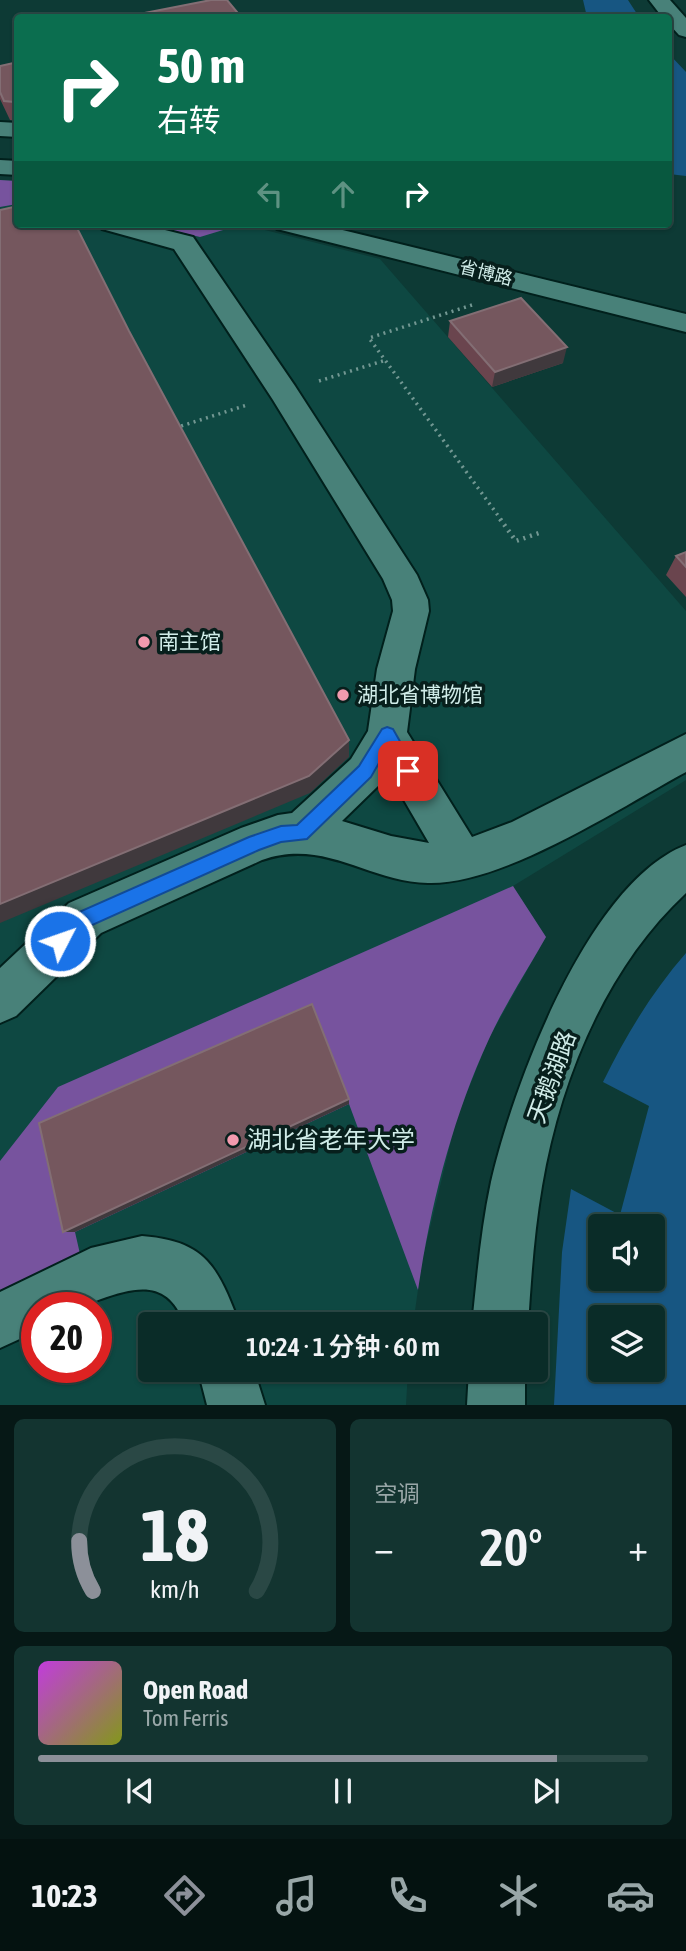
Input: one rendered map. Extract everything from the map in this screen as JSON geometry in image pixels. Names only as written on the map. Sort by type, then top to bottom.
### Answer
[{"type":"street","points":[[659,0],[671,14]]},
{"type":"street","points":[[672,15],[686,31]]},
{"type":"street","points":[[126,228],[184,243],[291,404],[407,589],[411,611],[396,669],[387,734],[365,772],[301,833]]},
{"type":"street","name":"省博路","points":[[302,228],[686,323]]},
{"type":"street","points":[[387,734],[462,859]]},
{"type":"street","points":[[0,1000],[85,918],[256,842],[281,834],[301,833],[318,835],[402,860],[429,863],[462,859],[517,841],[686,752]]},
{"type":"street","name":"天鹅湖路","points":[[502,1312],[517,1184],[542,1094],[581,1002],[610,946],[648,900],[686,866]]},
{"type":"street","points":[[0,1321],[104,1269],[148,1261],[164,1263],[184,1274],[201,1296],[208,1312]]},
{"type":"street","points":[[229,1382],[236,1405]]},
{"type":"street","points":[[496,1405],[497,1382]]},
{"type":"path","points":[[536,286],[369,338],[516,541],[539,533]]},
{"type":"shaded area","points":[[583,0],[628,0],[637,14],[586,14]]},
{"type":"shaded area","points":[[672,57],[686,72],[686,176],[672,174]]},
{"type":"shaded area","name":"湖北省博物馆","points":[[0,180],[14,181],[14,228],[257,228],[380,259],[686,611],[686,780],[513,886],[546,937],[489,1038],[456,1120],[422,1261],[415,1312],[138,1312],[138,1382],[407,1382],[406,1405],[0,1405]]},
{"type":"shaded area","points":[[0,180],[14,181],[14,205],[0,207]]},
{"type":"shaded area","points":[[162,228],[230,228],[200,237]]},
{"type":"shaded area","points":[[513,886],[546,937],[495,1026],[464,1100],[436,1194],[418,1290],[349,1104],[75,1232],[80,1254],[0,1293],[0,1161],[58,1087]]},
{"type":"shaded area","points":[[686,953],[686,1405],[554,1405],[562,1252],[571,1189],[618,1214],[588,1214],[588,1291],[665,1291],[665,1214],[620,1214],[649,1106],[603,1082],[640,1014]]},
{"type":"building","points":[[211,0],[227,0],[239,14],[139,14]]},
{"type":"building","points":[[14,63],[14,102],[4,101],[0,92],[0,66]]},
{"type":"building","name":"南主馆","points":[[14,207],[14,228],[77,228],[129,331],[349,740],[309,776],[0,904],[0,210]]},
{"type":"building","points":[[521,298],[567,347],[495,372],[450,321]]},
{"type":"building","points":[[686,552],[686,567],[676,556]]},
{"type":"building","points":[[312,1004],[349,1099],[63,1232],[39,1123]]},
{"type":"place","name":"南主馆","points":[[144,642]]},
{"type":"place","name":"湖北省博物馆","points":[[343,695]]},
{"type":"place","name":"湖北省老年大学","points":[[233,1140]]},
{"type":"route","points":[[60,941],[85,918],[256,842],[281,834],[301,833],[365,772],[387,734],[408,771]]}]
